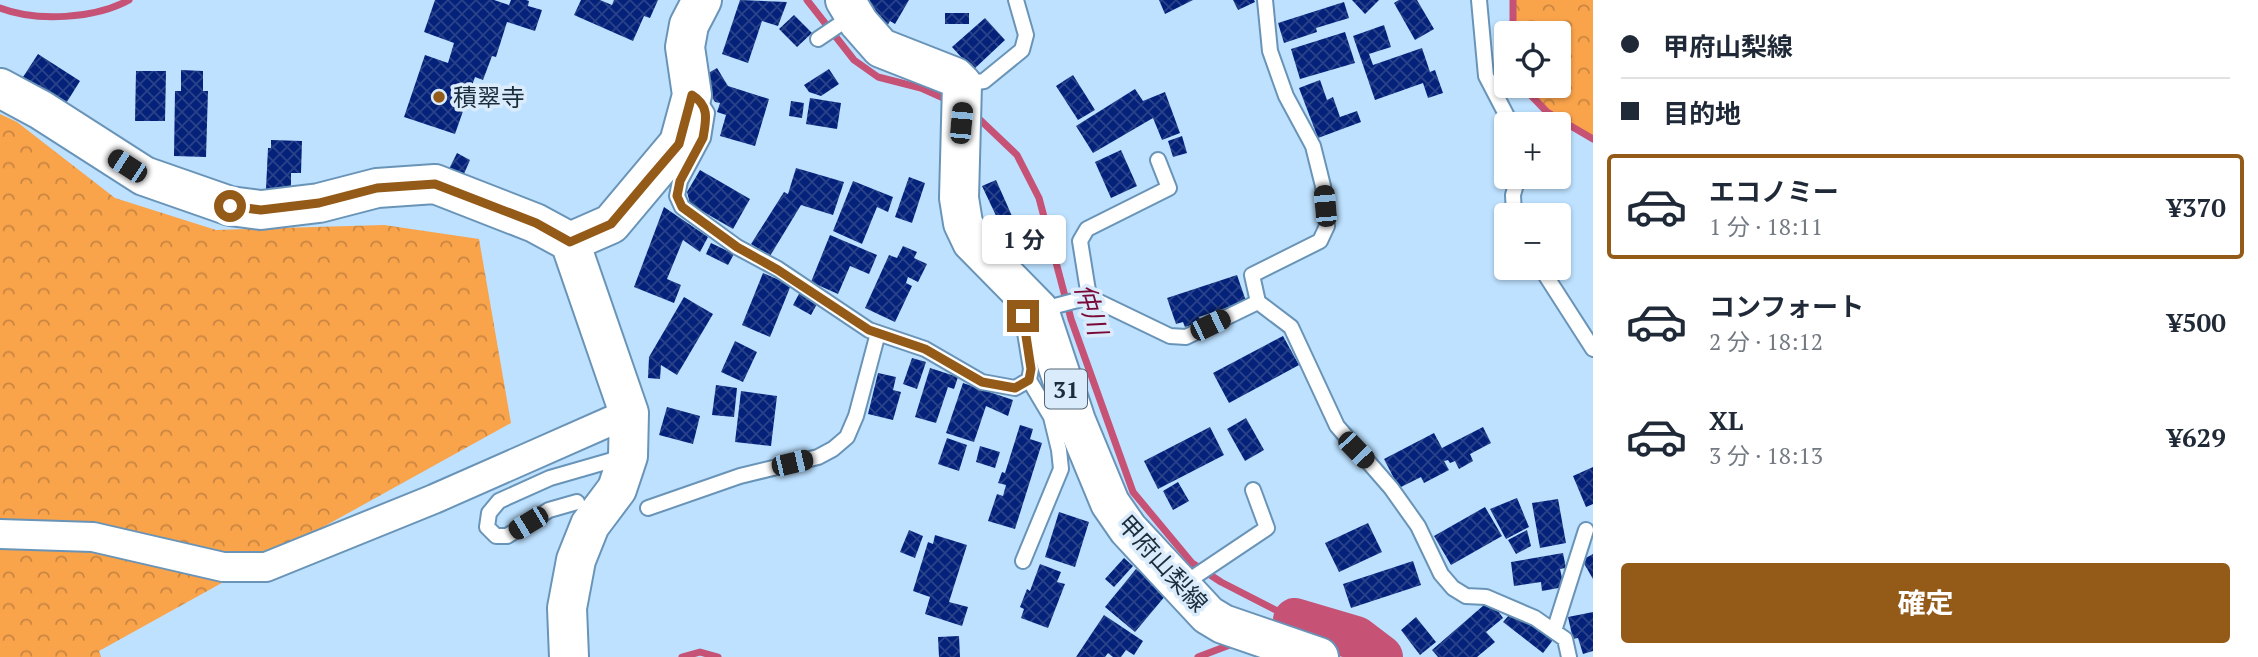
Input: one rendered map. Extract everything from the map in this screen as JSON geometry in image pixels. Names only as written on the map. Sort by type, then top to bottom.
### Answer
[{"type":"main road","points":[[570,242],[611,224],[679,144],[692,95],[685,47],[689,25],[702,0]]},
{"type":"main road","points":[[848,12],[881,48],[955,76],[962,100]]},
{"type":"main road","points":[[0,88],[41,110],[144,176],[230,206],[261,210],[319,203],[377,188],[435,184],[536,223],[570,242],[629,413],[628,456],[617,489],[583,513],[567,608],[569,657]]},
{"type":"main road","name":"甲府山梨線","points":[[962,100],[959,198],[962,223],[971,242],[1035,303],[1076,421],[1110,503],[1128,529],[1186,582],[1208,615],[1234,628],[1319,657]]},
{"type":"street","points":[[0,534],[93,537],[223,567],[267,567],[434,499],[629,413]]},
{"type":"lane","points":[[962,100],[1022,50],[1026,35],[1016,0]]},
{"type":"lane","points":[[1479,0],[1486,76],[1505,112]]},
{"type":"lane","points":[[1269,1],[1270,51],[1286,96],[1313,146],[1323,186],[1327,226],[1320,241],[1251,275],[1258,302],[1290,327],[1337,426],[1398,498],[1418,526],[1441,574],[1453,588],[1466,596],[1486,597],[1535,618],[1565,639],[1569,657]]},
{"type":"lane","points":[[818,39],[848,12]]},
{"type":"lane","points":[[692,95],[701,101],[706,113],[703,138],[680,181],[677,196],[682,207],[737,247],[778,270],[869,330],[925,349],[982,382],[1015,388],[1029,380]]},
{"type":"lane","points":[[1084,298],[1080,241],[1087,229],[1169,188],[1158,160]]},
{"type":"lane","points":[[1549,280],[1593,349]]},
{"type":"lane","points":[[1023,561],[1060,469],[1059,450],[1051,417],[1029,380],[1035,303],[1084,298],[1170,336],[1186,337],[1258,302]]},
{"type":"lane","points":[[648,508],[740,476],[818,457],[833,449],[847,437],[856,416],[878,333]]},
{"type":"lane","points":[[583,513],[549,510],[507,536],[496,536],[487,527],[489,513],[499,501],[550,478],[628,456]]},
{"type":"lane","points":[[1186,582],[1266,528],[1253,490]]},
{"type":"lane","points":[[1554,631],[1586,530]]},
{"type":"green space","points":[[1513,0],[1593,0],[1593,139],[1571,126],[1571,112],[1547,112],[1534,98],[1571,98],[1571,21],[1513,21]]},
{"type":"green space","points":[[0,114],[17,122],[115,198],[216,230],[384,225],[479,239],[511,423],[99,651],[101,657],[0,657]]},
{"type":"building","points":[[435,0],[494,0],[509,5],[511,0],[526,0],[529,1],[528,6],[542,10],[535,31],[507,22],[496,57],[492,56],[483,80],[475,77],[455,134],[404,117],[425,55],[448,63],[454,43],[424,32]]},
{"type":"building","points":[[581,0],[600,0],[612,5],[614,0],[658,0],[650,18],[644,16],[633,41],[574,15]]},
{"type":"building","points":[[740,0],[787,2],[778,26],[762,21],[748,63],[722,54]]},
{"type":"building","points":[[870,0],[909,0],[895,24],[890,21],[883,33],[864,11]]},
{"type":"building","points":[[1159,0],[1193,0],[1165,14]]},
{"type":"building","points":[[1233,0],[1254,0],[1255,2],[1238,10]]},
{"type":"building","points":[[1352,0],[1379,0],[1365,14]]},
{"type":"building","points":[[1399,0],[1417,0],[1434,29],[1415,40],[1394,3]]},
{"type":"building","points":[[1344,2],[1349,18],[1316,28],[1317,32],[1284,43],[1278,23]]},
{"type":"building","points":[[945,13],[969,13],[969,24],[945,24]]},
{"type":"building","points":[[794,15],[812,33],[797,47],[779,29]]},
{"type":"building","points":[[985,18],[1005,40],[973,70],[952,47]]},
{"type":"building","points":[[1384,25],[1391,47],[1369,54],[1373,65],[1422,48],[1430,72],[1435,70],[1443,93],[1428,98],[1423,83],[1375,100],[1353,36]]},
{"type":"building","points":[[1345,32],[1355,63],[1300,79],[1291,49]]},
{"type":"building","points":[[38,54],[80,81],[65,105],[23,77]]},
{"type":"building","points":[[717,68],[728,86],[769,99],[755,146],[720,136],[726,115],[717,112],[720,103],[715,102],[700,78]]},
{"type":"building","points":[[829,69],[839,84],[821,96],[809,92],[804,85]]},
{"type":"building","points":[[181,70],[203,71],[203,91],[208,91],[206,157],[174,156],[175,91],[181,91]]},
{"type":"building","points":[[136,71],[166,71],[165,121],[135,121]]},
{"type":"building","points":[[1073,75],[1095,110],[1078,120],[1056,86]]},
{"type":"building","points":[[1320,80],[1327,100],[1333,97],[1340,117],[1357,111],[1361,122],[1318,138],[1299,88]]},
{"type":"building","points":[[1135,89],[1143,101],[1165,92],[1180,133],[1162,140],[1153,118],[1093,153],[1076,126]]},
{"type":"building","points":[[810,98],[841,103],[837,129],[806,124]]},
{"type":"building","points":[[791,101],[804,103],[802,118],[789,116]]},
{"type":"building","points":[[1182,136],[1187,153],[1173,157],[1168,141]]},
{"type":"building","points":[[271,140],[302,141],[301,173],[291,173],[291,190],[266,189],[268,148],[271,148]]},
{"type":"building","points":[[1121,150],[1137,186],[1111,198],[1095,162]]},
{"type":"building","points":[[457,153],[470,160],[463,176],[449,169]]},
{"type":"building","points":[[796,168],[844,182],[833,215],[801,205],[770,256],[751,244],[784,192],[788,194]]},
{"type":"building","points":[[700,170],[750,199],[733,229],[690,204],[687,192]]},
{"type":"building","points":[[909,177],[925,183],[912,223],[895,217]]},
{"type":"building","points":[[996,180],[1012,216],[999,222],[982,186]]},
{"type":"building","points":[[853,181],[893,197],[888,212],[877,207],[862,244],[833,231]]},
{"type":"building","points":[[664,207],[708,237],[700,252],[683,240],[667,279],[681,285],[674,303],[634,287]]},
{"type":"building","points":[[1012,229],[1020,241],[1004,253],[995,241]]},
{"type":"building","points":[[830,235],[877,255],[869,274],[850,266],[838,294],[811,282]]},
{"type":"building","points":[[711,243],[734,254],[728,265],[706,254]]},
{"type":"building","points":[[903,246],[917,252],[914,258],[927,264],[918,282],[908,277],[906,283],[912,286],[895,322],[865,308],[889,255],[897,258]]},
{"type":"building","points":[[763,273],[791,285],[770,337],[742,325]]},
{"type":"building","points":[[1237,275],[1246,301],[1199,317],[1201,322],[1185,327],[1183,322],[1176,324],[1167,298]]},
{"type":"building","points":[[800,292],[818,302],[811,315],[793,305]]},
{"type":"building","points":[[684,297],[713,314],[677,375],[661,365],[660,379],[648,378],[649,357]]},
{"type":"building","points":[[1283,336],[1299,365],[1229,403],[1213,373]]},
{"type":"building","points":[[735,341],[757,352],[743,382],[721,372]]},
{"type":"building","points":[[912,358],[926,362],[917,389],[903,384]]},
{"type":"building","points":[[930,368],[958,377],[954,389],[948,387],[936,423],[915,417]]},
{"type":"building","points":[[878,373],[896,377],[893,390],[901,392],[893,420],[868,414]]},
{"type":"building","points":[[963,383],[1013,400],[1008,416],[986,406],[974,442],[946,433]]},
{"type":"building","points":[[716,385],[737,388],[734,417],[712,415]]},
{"type":"building","points":[[741,391],[777,396],[771,446],[735,442]]},
{"type":"building","points":[[667,407],[700,416],[693,444],[659,435]]},
{"type":"building","points":[[1246,418],[1264,450],[1245,461],[1227,429]]},
{"type":"building","points":[[1020,425],[1033,429],[1030,439],[1042,443],[1015,529],[988,521],[997,494],[1003,496],[1006,485],[998,483],[1002,472],[1005,473]]},
{"type":"building","points":[[1210,427],[1224,455],[1158,489],[1144,461]]},
{"type":"building","points":[[1483,427],[1491,443],[1470,454],[1473,461],[1459,469],[1455,461],[1444,461],[1449,470],[1424,483],[1421,477],[1399,488],[1384,459],[1434,433],[1442,448]]},
{"type":"building","points":[[947,438],[967,445],[959,471],[938,464]]},
{"type":"building","points":[[980,446],[1000,452],[995,468],[976,462]]},
{"type":"building","points":[[1593,467],[1593,504],[1586,507],[1573,476]]},
{"type":"building","points":[[1178,482],[1189,501],[1173,510],[1163,491]]},
{"type":"building","points":[[1517,498],[1529,527],[1506,539],[1490,509]]},
{"type":"building","points":[[1558,499],[1566,543],[1540,548],[1532,503]]},
{"type":"building","points":[[1485,507],[1502,536],[1451,565],[1434,536]]},
{"type":"building","points":[[1059,512],[1089,522],[1075,567],[1045,557]]},
{"type":"building","points":[[1368,523],[1382,552],[1339,572],[1325,543]]},
{"type":"building","points":[[909,530],[923,536],[915,558],[900,552]]},
{"type":"building","points":[[1527,530],[1531,546],[1516,554],[1508,540]]},
{"type":"building","points":[[935,535],[967,545],[949,602],[968,607],[962,626],[925,614],[930,597],[913,591],[928,542],[933,544]]},
{"type":"building","points":[[1563,553],[1566,568],[1560,569],[1564,587],[1542,591],[1541,582],[1514,586],[1511,562]]},
{"type":"building","points":[[1593,554],[1593,579],[1582,560]]},
{"type":"building","points":[[1124,558],[1133,566],[1114,587],[1105,579]]},
{"type":"building","points":[[1413,561],[1421,585],[1351,608],[1343,584]]},
{"type":"building","points":[[1040,564],[1061,572],[1057,582],[1065,584],[1048,628],[1021,618],[1024,609],[1020,607],[1027,589],[1030,591]]},
{"type":"building","points":[[1136,569],[1166,595],[1135,632],[1105,607]]},
{"type":"building","points":[[1484,605],[1498,611],[1503,618],[1486,632],[1495,642],[1477,657],[1438,657],[1432,650]]},
{"type":"building","points":[[1593,612],[1593,651],[1583,654],[1578,638],[1573,639],[1568,617]]},
{"type":"building","points":[[1510,614],[1527,621],[1553,640],[1543,653],[1503,622]]},
{"type":"building","points":[[1104,615],[1143,641],[1134,655],[1126,650],[1121,657],[1113,657],[1108,653],[1105,657],[1076,657]]},
{"type":"building","points":[[1416,617],[1436,642],[1420,655],[1401,630]]},
{"type":"building","points":[[959,636],[960,657],[939,657],[938,637]]},
{"type":"waterway","name":"仲川","points":[[0,8],[48,17],[83,15],[129,0]]},
{"type":"waterway","name":"仲川","points":[[807,0],[854,60],[878,77],[921,88],[950,101]]},
{"type":"waterway","points":[[1513,0],[1513,21]]},
{"type":"waterway","points":[[1534,98],[1547,112],[1593,139]]},
{"type":"waterway","name":"仲川","points":[[975,115],[1017,155],[1039,198],[1071,319],[1133,492],[1192,563],[1221,582],[1295,620]]},
{"type":"waterway","points":[[1295,620],[1356,638],[1381,657]]},
{"type":"waterway","points":[[1198,657],[1235,643]]},
{"type":"waterway","points":[[682,657],[700,652],[718,657]]},
{"type":"place","name":"積翠寺","points":[[439,97]]},
{"type":"route","points":[[230,206],[261,210],[319,203],[377,188],[435,184],[536,223],[570,242],[611,224],[679,144],[692,95],[701,101],[706,113],[703,138],[680,181],[677,196],[682,207],[737,247],[778,270],[869,330],[925,349],[982,382],[1015,388],[1023,386],[1029,380],[1031,369],[1023,316]]}]
